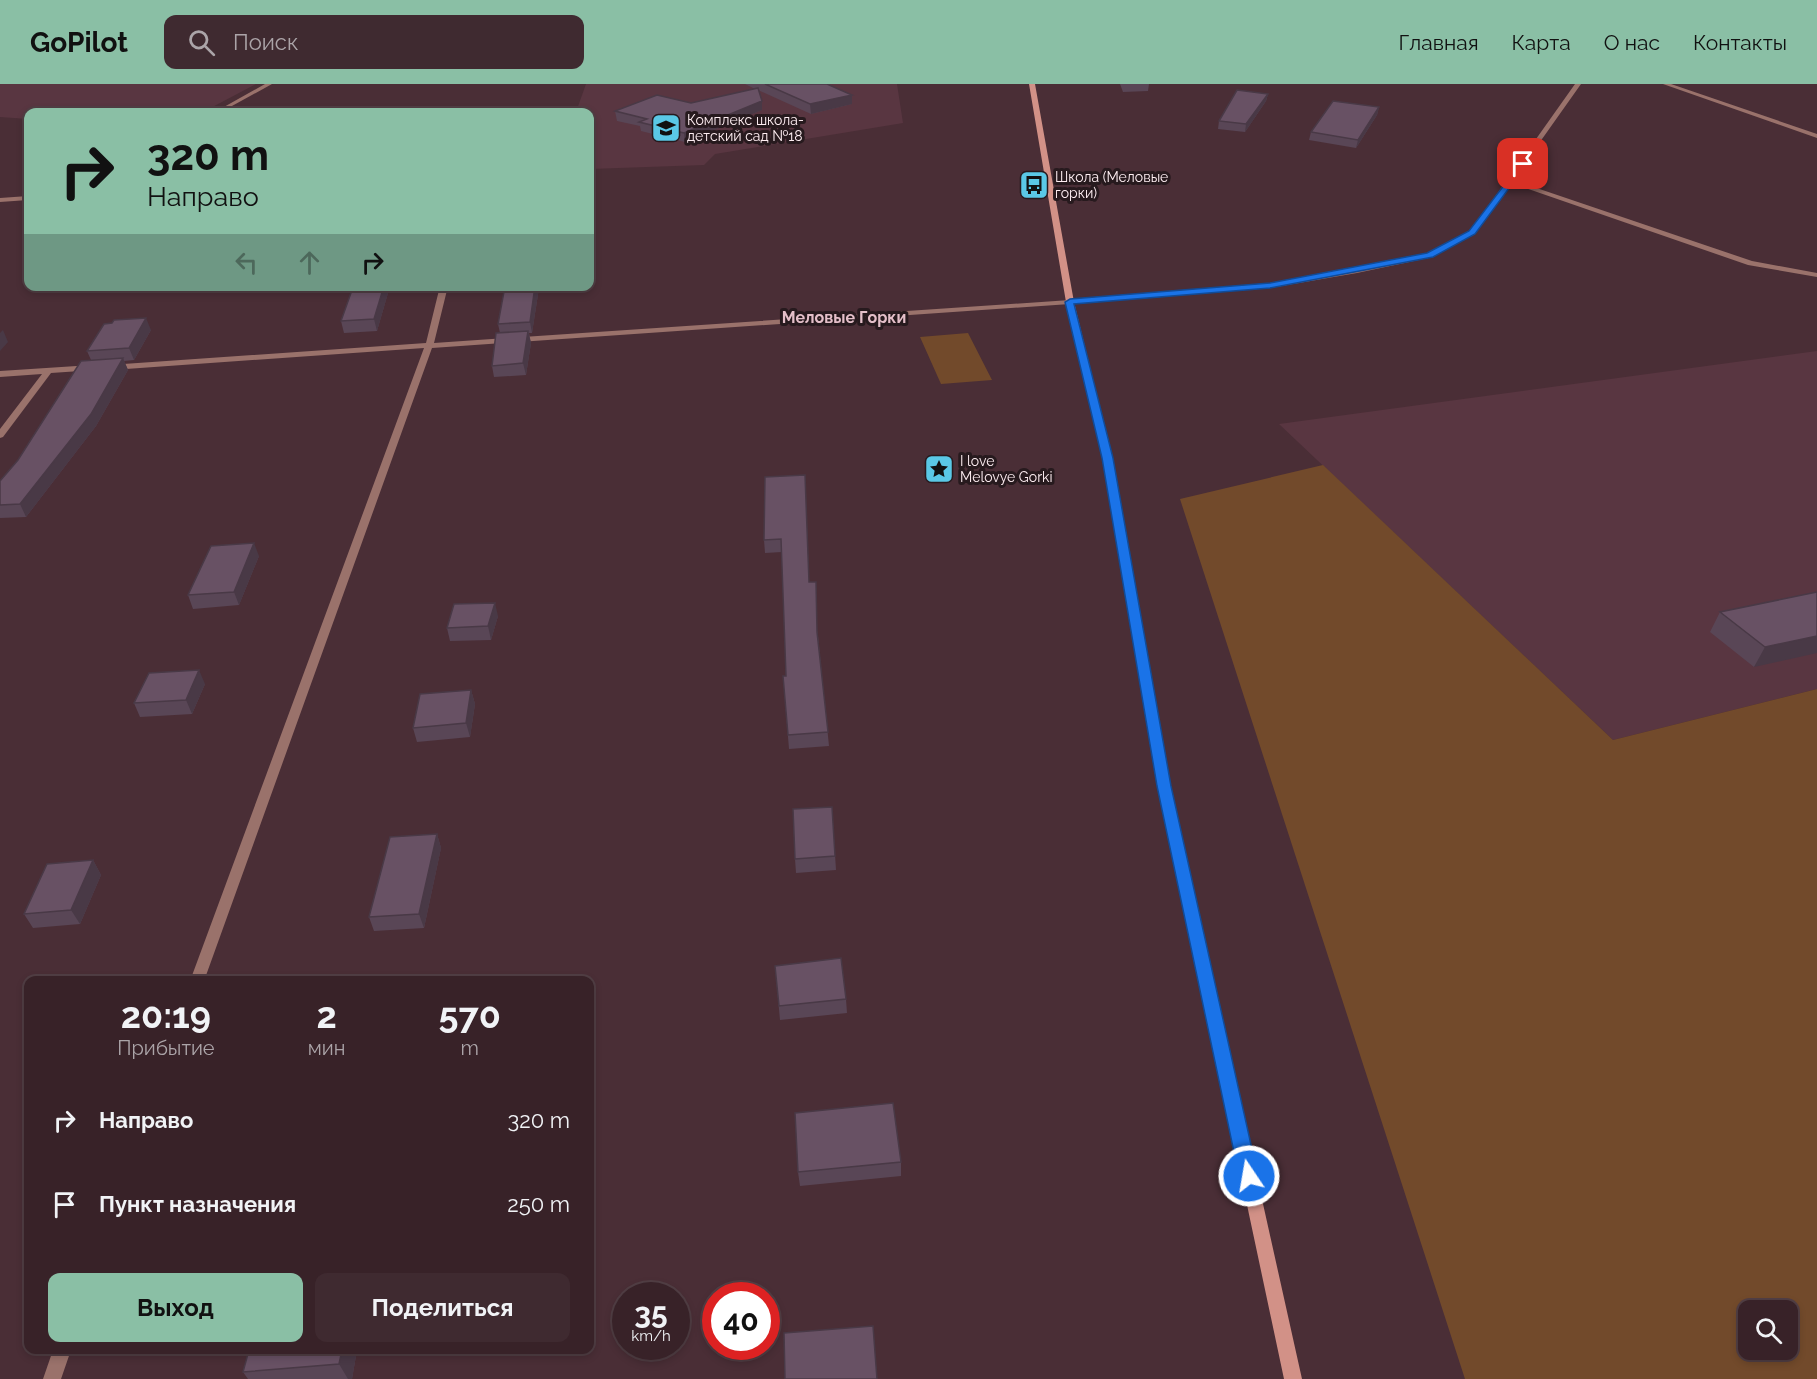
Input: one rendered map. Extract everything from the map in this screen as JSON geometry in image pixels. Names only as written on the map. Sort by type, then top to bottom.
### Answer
[{"type":"street","points":[[226,108],[269,84]]},
{"type":"street","points":[[1032,84],[1070,302],[1107,458],[1164,786],[1293,1379]]},
{"type":"street","points":[[0,374],[1070,302],[1270,286],[1430,255],[1472,233],[1578,84]]},
{"type":"street","points":[[1666,84],[1817,136]]},
{"type":"street","points":[[1510,181],[1751,263],[1817,275]]},
{"type":"street","points":[[0,200],[24,198]]},
{"type":"street","points":[[199,976],[429,346],[443,291]]},
{"type":"street","points":[[0,435],[48,371]]},
{"type":"street","points":[[52,1379],[61,1354]]},
{"type":"shaded area","points":[[0,84],[256,84],[211,108],[24,108],[24,119],[0,117]]},
{"type":"shaded area","points":[[586,84],[897,84],[903,123],[715,154],[704,165],[594,169],[594,108],[577,108]]},
{"type":"shaded area","points":[[968,333],[992,380],[941,384],[920,337]]},
{"type":"shaded area","points":[[1817,351],[1817,689],[1613,740],[1279,424]]},
{"type":"shaded area","points":[[1323,465],[1613,740],[1817,689],[1817,1379],[1465,1379],[1180,499]]},
{"type":"building","points":[[765,84],[827,84],[852,95],[810,104]]},
{"type":"building","points":[[758,88],[762,101],[684,133],[639,122],[647,119],[615,111],[657,95],[691,103]]},
{"type":"building","points":[[1237,90],[1268,94],[1246,124],[1219,121]]},
{"type":"building","points":[[1333,101],[1379,107],[1358,140],[1311,132]]},
{"type":"building","points":[[352,291],[382,291],[374,319],[341,321]]},
{"type":"building","points":[[504,291],[534,291],[530,322],[498,324]]},
{"type":"building","points":[[146,318],[129,348],[87,351],[104,324],[112,323],[114,320]]},
{"type":"building","points":[[528,331],[523,363],[492,366],[496,333]]},
{"type":"building","points":[[123,358],[91,414],[20,504],[0,505],[0,481],[18,460],[81,361]]},
{"type":"building","points":[[805,475],[809,582],[816,582],[817,632],[828,732],[788,735],[783,676],[786,676],[781,539],[764,540],[765,477]]},
{"type":"building","points":[[254,543],[234,592],[188,595],[211,546]]},
{"type":"building","points":[[1817,592],[1817,636],[1765,647],[1720,612]]},
{"type":"building","points":[[495,603],[488,626],[447,628],[454,604]]},
{"type":"building","points":[[199,670],[186,700],[134,703],[149,673]]},
{"type":"building","points":[[471,690],[466,723],[413,728],[420,694]]},
{"type":"building","points":[[832,807],[835,856],[795,859],[793,809]]},
{"type":"building","points":[[437,834],[419,914],[369,917],[390,837]]},
{"type":"building","points":[[93,860],[71,910],[24,914],[47,864]]},
{"type":"building","points":[[841,958],[846,999],[779,1006],[775,966]]},
{"type":"building","points":[[893,1103],[901,1162],[798,1172],[795,1113]]},
{"type":"building","points":[[873,1326],[877,1379],[785,1379],[784,1333]]},
{"type":"building","points":[[248,1354],[341,1354],[339,1364],[243,1372]]},
{"type":"place","name":"Комплекс школа- детский сад №18","points":[[666,128]]},
{"type":"place","name":"Школа (Меловые горки)","points":[[1034,185]]},
{"type":"place","name":"I love Melovye Gorki","points":[[939,469]]},
{"type":"district","name":"Меловые Горки","points":[[844,317]]},
{"type":"route","points":[[1249,1176],[1164,786],[1107,458],[1070,302],[1270,286],[1357,271],[1430,255],[1472,233],[1523,164]]}]
